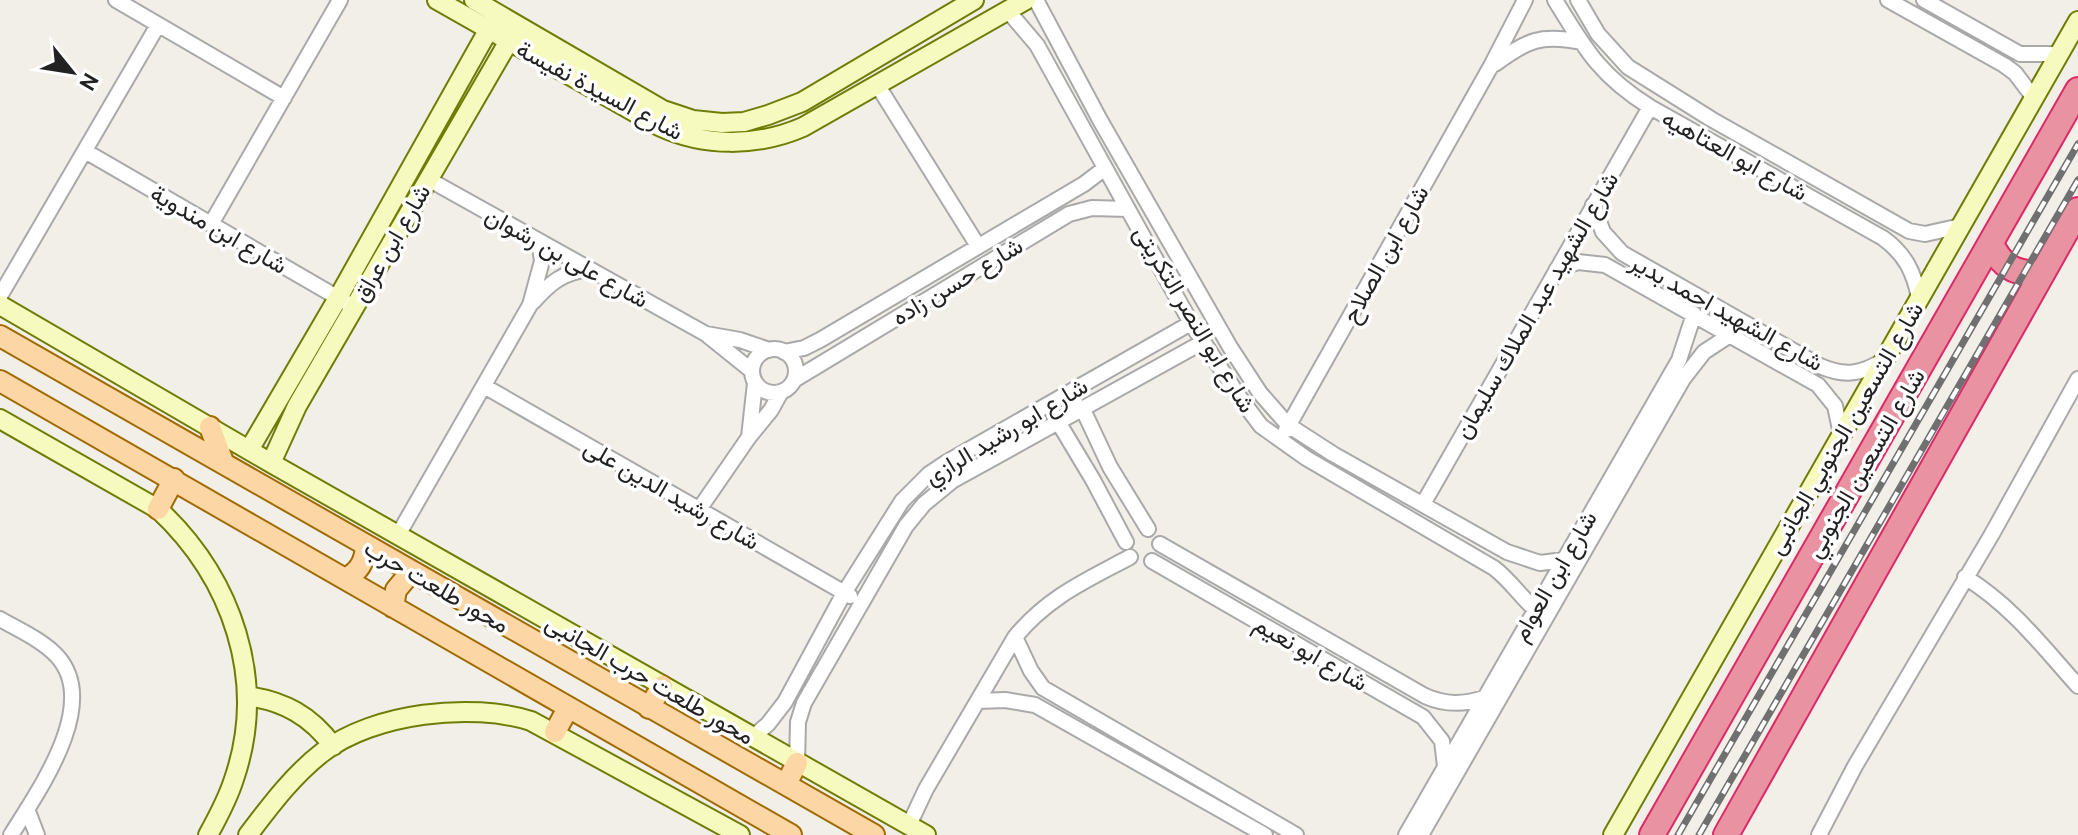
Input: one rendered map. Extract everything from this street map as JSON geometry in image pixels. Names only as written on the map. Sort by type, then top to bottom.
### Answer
[{"type":"highway","name":"شارع التسعين الجنوبي","points":[[1652,835],[2078,90]]},
{"type":"highway","points":[[1726,835],[2078,210]]},
{"type":"highway","points":[[1991,243],[1996,255],[2016,272],[2043,272]]},
{"type":"main road","name":"محور طلعت حرب","points":[[0,336],[874,835]]},
{"type":"main road","name":"محور طلعت حرب","points":[[0,381],[791,835]]},
{"type":"main road","points":[[210,427],[223,462]]},
{"type":"main road","points":[[158,509],[174,479]]},
{"type":"main road","points":[[345,579],[358,570],[366,554],[366,546]]},
{"type":"main road","points":[[393,607],[396,590],[411,572]]},
{"type":"main road","points":[[649,708],[662,686]]},
{"type":"main road","points":[[555,732],[568,708]]},
{"type":"main road","points":[[786,784],[797,763]]},
{"type":"street","points":[[116,0],[284,98]]},
{"type":"street","points":[[211,224],[340,0]]},
{"type":"street","name":"شارع السيدة نفيسة","points":[[437,0],[493,22],[659,126],[677,134],[709,141],[736,142],[788,133],[878,86],[1026,0]]},
{"type":"street","name":"شارع السيدة نفيسة","points":[[474,0],[493,22]]},
{"type":"street","name":"شارع السيدة نفيسة","points":[[513,34],[663,110],[693,120],[744,122],[802,102],[974,0]]},
{"type":"street","name":"شارع ابو النصر التكريتى","points":[[1036,0],[1100,120],[1230,347],[1260,393],[1288,425],[1333,454],[1516,556],[1540,563],[1564,560]]},
{"type":"street","name":"شارع ابن الصلاح","points":[[1279,441],[1491,66],[1525,0]]},
{"type":"street","name":"شارع ابو العتاهيه","points":[[1555,0],[1606,75],[1624,90],[1883,238],[1904,258],[1919,298]]},
{"type":"street","name":"شارع ابو العتاهيه","points":[[1578,0],[1598,34],[1628,67],[1711,119],[1909,231],[1925,234],[1961,226]]},
{"type":"street","points":[[1888,0],[1907,4],[2004,65],[2015,73],[2034,98]]},
{"type":"street","points":[[1924,0],[2020,54],[2059,54]]},
{"type":"street","name":"شارع ابو النصر التكريتى","points":[[1008,11],[1037,45],[1191,323],[1249,411],[1279,441],[1494,568],[1517,587],[1540,614]]},
{"type":"street","name":"شارع التسعين الجنوبي الجانبى","points":[[1613,835],[2078,21]]},
{"type":"street","name":"شارع ابن عراق","points":[[271,463],[346,302],[493,22]]},
{"type":"street","points":[[0,296],[158,25]]},
{"type":"street","name":"شارع ابن عراق","points":[[249,450],[428,179],[513,34]]},
{"type":"street","name":"شارع ابن الصلاح","points":[[1491,66],[1535,40],[1581,42]]},
{"type":"street","points":[[878,86],[978,246]]},
{"type":"street","name":"شارع الشهيد عبد الملاك سليمان","points":[[1423,504],[1650,107]]},
{"type":"street","name":"شارع ابن مندوية","points":[[85,151],[346,302]]},
{"type":"street","name":"شارع حسن زاده","points":[[776,351],[804,348],[820,340],[1084,184],[1105,168]]},
{"type":"street","name":"شارع على بن رشوان","points":[[428,179],[706,334],[754,377]]},
{"type":"street","name":"شارع الشهيد احمد بدير","points":[[1593,205],[1603,232],[1622,253],[1820,366],[1836,373],[1853,374],[1869,369],[1884,359]]},
{"type":"street","name":"شارع حسن زاده","points":[[794,380],[1069,214],[1081,209],[1102,207],[1128,209]]},
{"type":"street","points":[[530,305],[542,261],[539,241]]},
{"type":"street","name":"شارع الشهيد احمد بدير","points":[[1557,269],[1578,262],[1605,265],[1818,385],[1835,406],[1841,434]]},
{"type":"street","points":[[398,535],[530,305],[563,275],[589,269]]},
{"type":"street","name":"محور طلعت حرب الجانبى","points":[[0,305],[271,463],[926,835]]},
{"type":"street","name":"شارع ابن العوام","points":[[1421,835],[1540,614],[1564,560],[1679,360],[1694,314]]},
{"type":"street","name":"شارع ابو رشيد الرازي","points":[[753,737],[785,702],[844,593],[915,486],[947,462],[1191,323]]},
{"type":"street","name":"شارع على بن رشوان","points":[[706,334],[776,351]]},
{"type":"street","name":"شارع ابن العوام","points":[[1406,835],[1484,698],[1540,614],[1690,368],[1711,345],[1730,335]]},
{"type":"street","name":"شارع ابو رشيد الرازي","points":[[797,763],[798,722],[804,703],[906,526],[934,495],[952,481],[1203,342]]},
{"type":"street","points":[[700,508],[749,437],[763,422],[781,392],[794,380],[795,364],[776,351],[757,358],[749,437]]},
{"type":"street","points":[[754,377],[770,393],[781,392]]},
{"type":"street","points":[[1819,835],[1855,766],[1992,534],[2078,379]]},
{"type":"street","name":"شارع رشيد الدين على","points":[[484,386],[861,602]]},
{"type":"street","points":[[1048,405],[1093,480],[1126,542],[1130,557],[1141,563],[1152,561],[1160,544],[1157,535],[1148,529],[1110,467],[1086,416],[1067,394]]},
{"type":"street","points":[[0,419],[158,509],[194,547],[224,596],[243,654],[247,696],[242,754],[234,780],[208,835]]},
{"type":"street","points":[[1126,542],[1135,531],[1148,529]]},
{"type":"street","name":"شارع ابو نعيم","points":[[1160,544],[1425,696],[1454,704],[1484,698]]},
{"type":"street","points":[[909,825],[926,789],[1015,637],[1054,598],[1130,557]]},
{"type":"street","name":"شارع ابو نعيم","points":[[1152,561],[1423,717],[1442,741],[1445,766]]},
{"type":"street","points":[[1965,577],[1985,589],[2019,619],[2078,686]]},
{"type":"street","points":[[0,619],[47,647],[59,658],[67,672],[72,692],[73,713],[68,733],[11,835]]},
{"type":"street","points":[[1015,637],[1043,688],[1236,810],[1265,835]]},
{"type":"street","points":[[247,696],[296,710],[323,732],[333,746]]},
{"type":"street","points":[[978,701],[1005,700],[1035,705],[1236,810],[1296,835]]},
{"type":"street","points":[[248,835],[294,778],[333,746],[364,730],[430,715],[462,712],[507,713],[555,732],[740,835]]},
{"type":"street","points":[[27,809],[37,835]]},
{"type":"railway","points":[[1678,835],[2078,144]]},
{"type":"railway","points":[[1699,835],[2078,180]]}]
